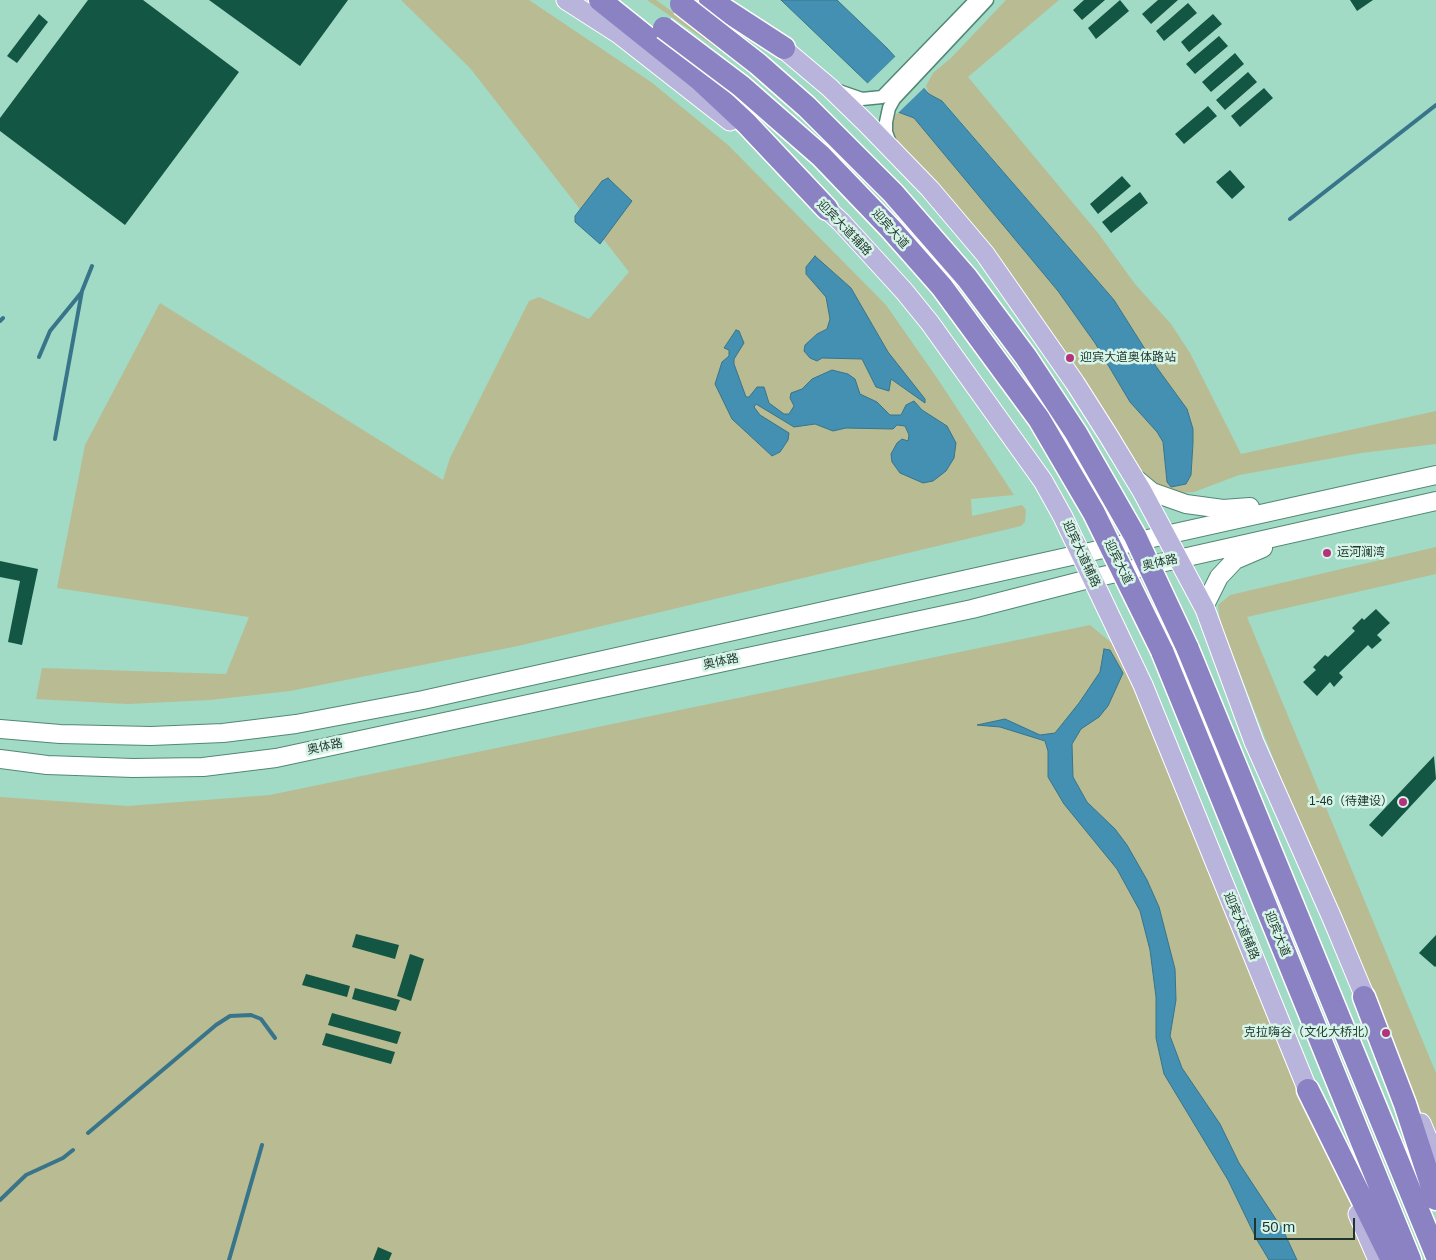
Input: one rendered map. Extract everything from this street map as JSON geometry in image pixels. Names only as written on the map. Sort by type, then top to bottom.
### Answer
[{"type":"highway","points":[[600,0],[700,80],[746,123],[827,209]]},
{"type":"highway","name":"迎宾大道","points":[[624,0],[741,86],[821,156],[942,287],[1039,419],[1094,513],[1162,651],[1410,1260]]},
{"type":"highway","points":[[710,0],[784,48]]},
{"type":"highway","name":"迎宾大道","points":[[678,2],[758,64],[807,107],[893,193],[967,278],[1026,357],[1076,433],[1135,536],[1187,647],[1436,1254]]},
{"type":"highway","points":[[1364,997],[1404,1104],[1436,1198]]},
{"type":"highway","points":[[1308,1090],[1392,1260]]},
{"type":"main road","name":"迎宾大道辅路","points":[[566,0],[619,34],[674,75],[767,153],[827,209],[904,291],[930,323],[1043,481],[1143,686],[1378,1260]]},
{"type":"main road","points":[[727,0],[829,87],[930,189],[1006,282],[1075,383],[1133,477],[1204,607],[1254,742],[1332,918],[1364,997],[1403,1079],[1436,1159]]},
{"type":"main road","points":[[0,729],[60,734],[151,736],[223,733],[296,724],[423,700],[1436,475]]},
{"type":"main road","points":[[1133,477],[1152,492],[1186,504],[1223,509],[1300,505]]},
{"type":"main road","name":"奥体路","points":[[0,759],[47,765],[204,768],[276,758],[972,609],[1178,559],[1436,502]]},
{"type":"main road","points":[[1204,607],[1219,577],[1235,560],[1307,530]]},
{"type":"street","points":[[829,87],[862,99],[882,96],[975,0]]},
{"type":"street","points":[[893,151],[886,132],[889,108],[987,0]]},
{"type":"green space","points":[[401,0],[529,0],[651,82],[728,145],[886,305],[937,378],[1014,495],[971,499],[972,516],[1022,505],[1026,510],[1025,522],[1021,526],[518,646],[290,691],[210,700],[127,704],[36,699],[42,668],[226,674],[249,617],[57,588],[85,445],[160,303],[443,480],[450,458],[529,301],[539,297],[589,319],[629,272],[470,68]]},
{"type":"green space","points":[[647,0],[656,0],[710,39],[727,55]]},
{"type":"green space","points":[[1006,0],[1059,0],[968,77],[1098,233],[1135,284],[1171,324],[1190,353],[1241,454],[1436,411],[1436,444],[1361,453],[1239,475],[1194,492],[1181,493],[1163,488],[1129,467],[1027,311],[877,138],[884,124],[898,112],[914,118],[1058,291],[1095,343],[1130,402],[1157,432],[1163,442],[1167,482],[1171,487],[1186,484],[1191,475],[1193,429],[1186,409],[1155,365],[1114,300],[943,101],[929,94],[926,86],[933,73],[951,58]]},
{"type":"green space","points":[[1436,547],[1436,574],[1247,617],[1436,1073],[1436,1175],[1220,622],[1218,605],[1230,595]]},
{"type":"green space","points":[[1090,625],[1143,669],[1382,1260],[0,1260],[0,797],[128,806],[270,795]]},
{"type":"water","points":[[781,0],[837,0],[887,48],[929,94],[942,101],[1114,300],[1155,365],[1187,409],[1193,429],[1193,443],[1191,475],[1186,484],[1171,487],[1167,482],[1163,442],[1157,432],[1130,402],[1095,343],[1058,291],[914,118],[898,112]]},
{"type":"water","points":[[608,178],[632,201],[600,244],[575,222],[575,216],[602,181]]},
{"type":"water","points":[[815,256],[851,288],[888,352],[925,399],[925,403],[891,379],[889,391],[876,387],[862,359],[822,358],[817,361],[810,358],[804,351],[805,345],[817,334],[827,329],[830,319],[826,297],[806,274],[806,267]]},
{"type":"water","points":[[736,330],[739,331],[744,343],[734,359],[734,364],[746,397],[749,397],[757,387],[764,387],[769,403],[784,414],[789,414],[794,406],[790,398],[791,393],[802,389],[812,379],[832,370],[848,374],[855,379],[860,394],[877,402],[890,415],[901,415],[906,405],[914,401],[922,410],[947,426],[956,443],[954,458],[946,471],[933,481],[923,483],[900,473],[892,462],[891,454],[897,443],[902,439],[908,441],[909,435],[905,426],[897,425],[893,429],[846,428],[833,431],[815,424],[794,427],[756,404],[754,407],[760,415],[789,433],[788,440],[780,452],[772,456],[732,419],[715,384],[722,362],[729,356],[729,350],[724,348]]},
{"type":"water","points":[[1104,649],[1110,650],[1123,673],[1108,706],[1099,717],[1081,729],[1072,744],[1073,777],[1087,802],[1115,829],[1127,845],[1147,880],[1159,907],[1175,969],[1176,1000],[1170,1036],[1182,1068],[1220,1124],[1239,1163],[1283,1230],[1297,1260],[1269,1260],[1257,1240],[1228,1180],[1164,1074],[1156,1038],[1156,997],[1150,950],[1140,911],[1117,869],[1064,804],[1048,777],[1048,751],[1045,741],[1000,727],[977,725],[1005,719],[1040,735],[1055,733],[1079,703],[1100,672]]},
{"type":"pier","points":[[897,55],[926,86],[897,114],[866,85]]},
{"type":"building","points":[[88,0],[143,0],[239,72],[125,225],[0,131],[0,118]]},
{"type":"building","points":[[209,0],[348,0],[300,66]]},
{"type":"building","points":[[1084,0],[1105,0],[1082,20],[1073,10]]},
{"type":"building","points":[[1120,0],[1129,11],[1096,39],[1088,28]]},
{"type":"building","points":[[1158,0],[1178,0],[1151,24],[1142,14]]},
{"type":"building","points":[[1350,0],[1373,0],[1357,11]]},
{"type":"building","points":[[1188,3],[1197,13],[1164,41],[1156,31]]},
{"type":"building","points":[[39,14],[48,22],[17,63],[7,56]]},
{"type":"building","points":[[1213,14],[1222,24],[1189,52],[1181,42]]},
{"type":"building","points":[[1219,36],[1228,46],[1195,74],[1186,64]]},
{"type":"building","points":[[1235,53],[1244,64],[1211,92],[1202,82]]},
{"type":"building","points":[[1248,72],[1257,82],[1225,110],[1216,100]]},
{"type":"building","points":[[1264,88],[1273,98],[1240,127],[1231,116]]},
{"type":"building","points":[[1208,106],[1217,116],[1184,144],[1175,134]]},
{"type":"building","points":[[1230,170],[1245,187],[1232,199],[1216,182]]},
{"type":"building","points":[[1122,176],[1131,186],[1098,214],[1090,204]]},
{"type":"building","points":[[1140,192],[1148,203],[1111,233],[1102,222]]},
{"type":"building","points":[[0,561],[38,569],[22,645],[8,642],[20,581],[0,577]]},
{"type":"building","points":[[1376,609],[1390,623],[1377,635],[1382,640],[1372,649],[1368,645],[1339,673],[1343,677],[1334,687],[1330,682],[1317,696],[1303,682],[1316,670],[1313,667],[1325,655],[1328,657],[1355,631],[1352,628],[1362,618],[1364,620]]},
{"type":"building","name":"1-46（待建设）","points":[[1434,756],[1436,779],[1382,837],[1369,825]]},
{"type":"building","points":[[356,934],[399,945],[395,959],[352,947]]},
{"type":"building","points":[[1436,935],[1436,966],[1435,967],[1419,953]]},
{"type":"building","points":[[410,954],[424,959],[411,1001],[397,996]]},
{"type":"building","points":[[306,974],[350,986],[347,997],[302,985]]},
{"type":"building","points":[[355,988],[400,1000],[396,1011],[352,999]]},
{"type":"building","points":[[332,1013],[401,1032],[397,1044],[328,1025]]},
{"type":"building","points":[[326,1033],[395,1052],[391,1064],[322,1045]]},
{"type":"building","points":[[378,1247],[392,1253],[389,1260],[373,1260]]},
{"type":"waterway","points":[[1290,219],[1436,105]]},
{"type":"waterway","points":[[55,439],[82,291],[92,266]]},
{"type":"waterway","points":[[39,357],[50,331],[81,293]]},
{"type":"waterway","points":[[0,321],[3,318]]},
{"type":"waterway","points":[[88,1133],[216,1025],[230,1016],[251,1015],[261,1019],[275,1038]]},
{"type":"waterway","points":[[229,1260],[262,1145]]},
{"type":"waterway","points":[[0,1200],[26,1175],[63,1158],[73,1150]]},
{"type":"place","name":"迎宾大道奥体路站","points":[[1070,358]]},
{"type":"place","name":"运河澜湾","points":[[1327,553]]},
{"type":"place","name":"1-46（待建设）","points":[[1403,802]]},
{"type":"place","name":"克拉嗨谷（文化大桥北）","points":[[1386,1033]]}]
